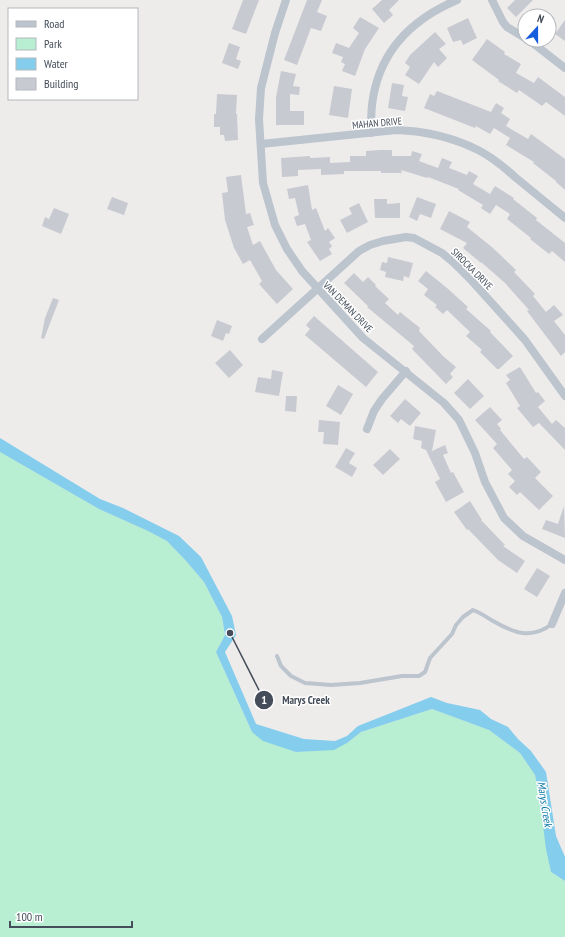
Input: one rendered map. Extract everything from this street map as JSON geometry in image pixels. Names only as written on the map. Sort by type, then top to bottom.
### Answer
[{"type":"street","name":"VAN DEMAN DRIVE","points":[[286,0],[275,33],[261,88],[259,119],[263,183],[275,225],[291,255],[302,271],[363,338],[444,403],[459,420],[472,447],[485,482],[504,518],[523,536],[565,560]]},
{"type":"street","points":[[371,132],[372,105],[377,80],[380,70],[396,44],[408,30],[421,19],[439,8],[457,0]]},
{"type":"street","points":[[492,0],[503,22],[507,27],[517,33]]},
{"type":"street","points":[[539,48],[565,68]]},
{"type":"street","name":"MAHAN DRIVE","points":[[261,144],[396,130],[416,130],[431,133],[456,140],[474,148],[496,161],[565,218]]},
{"type":"street","name":"SIROCKA DRIVE","points":[[262,339],[359,251],[370,245],[383,241],[406,237],[414,238],[442,253],[472,281],[525,340],[565,396]]},
{"type":"street","points":[[367,429],[378,405],[406,371]]},
{"type":"street","points":[[552,624],[565,593]]},
{"type":"lane","points":[[277,656],[281,666],[291,676],[304,683],[331,685],[360,683],[402,676],[419,676],[425,672],[430,658],[452,634],[456,625],[463,617],[473,610],[480,612],[492,621],[508,629],[521,633],[528,634],[542,631],[552,624]]},
{"type":"green space","points":[[0,452],[99,509],[167,541],[187,562],[204,582],[222,617],[225,635],[216,652],[252,732],[296,752],[310,751],[347,743],[361,732],[432,709],[489,730],[520,753],[535,775],[551,872],[565,881],[565,937],[0,937]]},
{"type":"water","points":[[0,438],[100,499],[123,508],[179,536],[201,557],[232,616],[236,635],[225,652],[256,724],[304,739],[335,741],[347,736],[358,726],[431,697],[447,703],[480,710],[491,719],[508,727],[531,751],[546,772],[556,836],[565,857],[565,881],[551,872],[535,775],[520,753],[489,730],[432,709],[361,732],[347,743],[334,750],[296,752],[263,741],[252,732],[216,652],[225,635],[222,617],[204,582],[187,562],[167,541],[99,509],[0,452]]},
{"type":"building","points":[[243,0],[259,0],[246,34],[232,29]]},
{"type":"building","points":[[307,0],[322,0],[317,12],[327,16],[321,31],[311,28],[297,65],[284,60]]},
{"type":"building","points":[[382,0],[399,0],[389,10],[393,15],[384,23],[372,9]]},
{"type":"building","points":[[515,0],[533,0],[525,8],[517,8],[516,17],[507,8]]},
{"type":"building","points":[[360,17],[379,28],[365,49],[355,76],[342,71],[345,64],[341,62],[343,57],[332,53],[336,43],[349,48],[359,33],[353,28]]},
{"type":"building","points":[[468,18],[477,38],[463,45],[461,40],[453,42],[447,28]]},
{"type":"building","points":[[565,20],[565,41],[557,35],[557,31]]},
{"type":"building","points":[[435,32],[446,44],[439,49],[447,58],[438,67],[434,62],[419,84],[405,75],[410,67],[405,63],[410,55]]},
{"type":"building","points":[[487,39],[505,52],[504,54],[521,64],[516,73],[534,83],[538,77],[565,97],[565,116],[546,102],[542,106],[519,90],[517,93],[498,81],[499,80],[472,60]]},
{"type":"building","points":[[229,43],[240,47],[236,59],[241,61],[238,69],[222,63]]},
{"type":"building","points":[[281,71],[296,74],[293,86],[300,87],[299,95],[290,94],[290,111],[304,111],[304,125],[276,125],[276,97]]},
{"type":"building","points":[[392,83],[404,85],[402,96],[408,97],[405,111],[388,108]]},
{"type":"building","points":[[334,86],[352,89],[348,118],[329,115]]},
{"type":"building","points":[[437,91],[491,112],[496,103],[504,108],[501,113],[510,119],[506,126],[528,139],[531,134],[565,159],[565,190],[533,163],[534,162],[506,145],[510,138],[494,128],[490,134],[476,126],[475,128],[424,108],[430,94],[434,96]]},
{"type":"building","points":[[217,94],[237,95],[236,114],[238,140],[225,141],[224,135],[220,135],[220,127],[214,127]]},
{"type":"building","points":[[392,150],[392,156],[411,156],[412,151],[422,154],[419,161],[438,168],[442,158],[452,162],[449,168],[467,175],[469,171],[478,176],[473,184],[490,194],[495,186],[514,198],[513,199],[537,218],[536,220],[565,243],[565,262],[552,251],[549,254],[530,239],[531,238],[507,219],[510,214],[496,205],[490,214],[481,208],[483,205],[458,190],[459,189],[428,177],[427,178],[401,170],[402,173],[381,173],[381,171],[344,171],[344,174],[321,175],[321,169],[298,170],[298,176],[282,177],[281,158],[310,156],[310,158],[330,157],[330,163],[350,162],[350,156],[366,156],[366,151]]},
{"type":"building","points":[[241,175],[246,214],[250,213],[254,225],[247,227],[253,245],[260,241],[276,270],[293,289],[277,304],[259,284],[262,281],[250,260],[243,264],[234,248],[225,220],[222,193],[228,192],[226,177]]},
{"type":"building","points":[[308,185],[312,210],[316,208],[325,231],[328,228],[335,238],[329,242],[332,246],[329,249],[332,254],[320,261],[307,242],[311,240],[305,224],[297,226],[294,217],[299,215],[295,198],[289,199],[287,189]]},
{"type":"building","points":[[112,197],[128,203],[124,215],[107,209]]},
{"type":"building","points":[[417,197],[436,204],[431,218],[420,214],[417,221],[409,217]]},
{"type":"building","points":[[374,199],[387,199],[387,204],[400,203],[400,218],[375,218]]},
{"type":"building","points":[[359,203],[368,222],[347,233],[340,220],[352,214],[349,208]]},
{"type":"building","points":[[54,208],[69,214],[61,234],[42,226],[45,217],[49,219]]},
{"type":"building","points":[[449,211],[470,222],[467,227],[493,248],[516,270],[514,272],[535,294],[533,296],[546,312],[554,305],[563,315],[554,321],[565,335],[565,352],[561,356],[527,311],[529,310],[505,283],[463,248],[467,243],[440,229]]},
{"type":"building","points":[[388,257],[413,263],[409,278],[404,276],[403,281],[385,277],[386,272],[380,270],[382,262],[387,263]]},
{"type":"building","points":[[426,271],[468,307],[466,309],[491,331],[490,332],[513,356],[499,369],[497,369],[480,352],[482,350],[466,336],[470,332],[447,310],[443,314],[435,307],[437,305],[424,295],[428,289],[418,281]]},
{"type":"building","points":[[354,273],[363,282],[368,277],[389,299],[385,303],[398,315],[400,312],[420,328],[419,331],[444,357],[456,367],[450,374],[453,377],[446,384],[412,349],[414,346],[367,307],[368,306],[344,283]]},
{"type":"building","points":[[53,298],[59,300],[44,339],[41,338],[45,318]]},
{"type":"building","points":[[314,316],[378,372],[366,387],[305,335],[310,329],[306,325]]},
{"type":"building","points":[[217,320],[232,326],[229,334],[226,333],[223,341],[211,336]]},
{"type":"building","points":[[230,350],[243,365],[229,378],[215,363]]},
{"type":"building","points":[[520,367],[536,393],[538,392],[545,401],[538,407],[552,424],[556,420],[565,428],[565,450],[539,423],[533,427],[517,408],[520,406],[506,383],[510,380],[506,375]]},
{"type":"building","points":[[272,370],[283,372],[279,396],[255,392],[258,377],[271,379]]},
{"type":"building","points":[[468,379],[484,396],[470,409],[454,393]]},
{"type":"building","points":[[338,385],[353,394],[341,415],[326,406]]},
{"type":"building","points":[[286,396],[297,396],[296,412],[285,411]]},
{"type":"building","points":[[405,399],[421,413],[410,426],[401,419],[398,423],[390,416]]},
{"type":"building","points":[[490,407],[502,420],[497,424],[501,429],[500,430],[524,459],[527,457],[541,472],[535,478],[553,496],[539,510],[520,492],[517,495],[509,487],[515,481],[508,474],[512,470],[493,448],[497,444],[475,420]]},
{"type":"building","points":[[319,420],[340,422],[338,445],[323,444],[324,432],[318,432]]},
{"type":"building","points":[[415,426],[436,430],[432,451],[445,445],[448,453],[443,455],[451,473],[453,472],[464,492],[446,502],[435,482],[440,479],[426,450],[421,448],[422,441],[413,439]]},
{"type":"building","points":[[346,448],[355,453],[349,463],[357,468],[352,477],[335,467]]},
{"type":"building","points":[[390,449],[400,459],[383,475],[373,465]]},
{"type":"building","points":[[470,501],[481,520],[505,545],[503,546],[525,561],[517,573],[498,560],[468,529],[467,530],[454,512]]},
{"type":"building","points":[[564,506],[565,538],[542,529],[546,520],[558,524]]},
{"type":"building","points":[[537,568],[550,576],[537,597],[524,589]]},
{"type":"place","name":"Marys Creek","points":[[230,633]]}]
